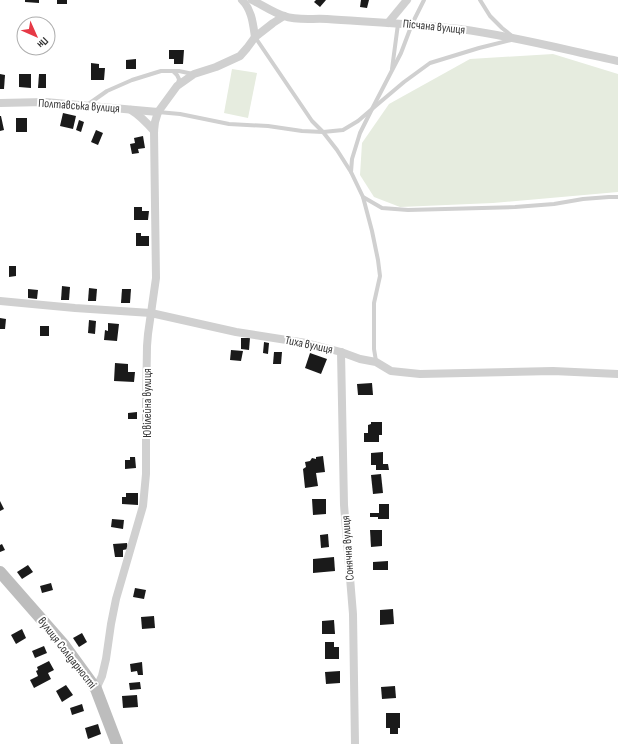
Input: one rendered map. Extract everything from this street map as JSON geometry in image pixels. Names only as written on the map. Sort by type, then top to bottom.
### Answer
[{"type":"main road","name":"вулиця Солідарності","points":[[0,572],[64,645],[96,689],[117,744]]},
{"type":"street","points":[[242,0],[250,10],[255,37]]},
{"type":"street","name":"Пісчана вулиця","points":[[252,0],[284,16],[298,19],[398,23],[462,30],[515,38],[618,61]]},
{"type":"street","points":[[397,11],[400,0]]},
{"type":"street","points":[[388,23],[407,0]]},
{"type":"street","points":[[158,112],[177,86],[194,74],[216,67],[240,56],[255,37],[284,16]]},
{"type":"street","name":"Полтавська вулиця","points":[[0,103],[45,102],[158,112]]},
{"type":"street","points":[[130,109],[148,123],[154,131]]},
{"type":"street","name":"Ювілейна вулиця","points":[[96,689],[102,676],[106,659],[110,624],[116,599],[144,506],[146,474],[147,346],[156,278],[154,131],[158,112]]},
{"type":"street","name":"Тиха вулиця","points":[[0,301],[151,313],[236,332],[306,343],[341,352],[360,359],[376,362],[391,371],[420,374],[553,371],[618,374]]},
{"type":"street","name":"Сонячна вулиця","points":[[341,352],[344,504],[353,614],[355,744]]},
{"type":"lane","points":[[351,172],[352,159],[360,134],[401,53],[412,24],[424,0]]},
{"type":"lane","points":[[480,0],[490,16],[515,38]]},
{"type":"lane","points":[[391,73],[398,23]]},
{"type":"lane","points":[[255,37],[312,121],[337,150],[351,172],[363,197],[372,231],[380,276],[374,303],[374,348],[376,362]]},
{"type":"lane","points":[[158,112],[180,114],[229,124],[268,126],[302,131],[323,132],[343,130],[358,121],[404,82],[430,63],[515,38]]},
{"type":"lane","points":[[86,106],[107,91],[132,80],[161,71],[179,71],[194,74]]},
{"type":"lane","points":[[173,71],[179,79],[177,86]]},
{"type":"lane","points":[[363,197],[382,208],[408,210],[515,207],[554,204],[609,196],[618,197]]},
{"type":"shaded area","points":[[553,54],[618,74],[618,192],[493,203],[400,207],[374,197],[360,175],[362,143],[389,104],[470,59]]},
{"type":"shaded area","points":[[232,69],[257,73],[248,118],[224,113]]},
{"type":"building","points":[[25,0],[39,0],[39,3],[25,2]]},
{"type":"building","points":[[57,0],[67,0],[67,4],[57,4]]},
{"type":"building","points":[[316,0],[326,0],[320,7],[314,2]]},
{"type":"building","points":[[361,0],[369,0],[367,8],[360,7]]},
{"type":"building","points":[[169,50],[184,50],[183,64],[174,64],[174,59],[169,59]]},
{"type":"building","points":[[136,59],[136,69],[126,69],[126,60]]},
{"type":"building","points":[[91,63],[99,64],[99,68],[105,68],[104,80],[91,80]]},
{"type":"building","points":[[0,74],[5,75],[4,89],[0,89]]},
{"type":"building","points":[[19,74],[31,74],[31,88],[19,87]]},
{"type":"building","points":[[39,74],[46,74],[46,88],[38,88]]},
{"type":"building","points":[[63,113],[76,116],[73,129],[60,126]]},
{"type":"building","points":[[0,116],[4,130],[0,131]]},
{"type":"building","points":[[16,118],[27,118],[27,132],[16,132]]},
{"type":"building","points":[[79,120],[84,122],[81,132],[76,130]]},
{"type":"building","points":[[96,130],[103,133],[98,145],[91,142]]},
{"type":"building","points":[[143,136],[145,148],[138,149],[139,153],[132,154],[130,144],[135,143],[134,138]]},
{"type":"building","points":[[134,207],[142,207],[142,211],[149,211],[148,220],[134,220]]},
{"type":"building","points":[[136,233],[141,233],[141,236],[149,236],[149,246],[136,246]]},
{"type":"building","points":[[9,266],[16,266],[16,276],[9,277]]},
{"type":"building","points":[[62,286],[70,287],[69,300],[61,300]]},
{"type":"building","points":[[89,288],[97,289],[96,301],[88,301]]},
{"type":"building","points":[[28,289],[38,290],[37,299],[28,298]]},
{"type":"building","points":[[122,289],[131,289],[130,303],[121,303]]},
{"type":"building","points":[[0,318],[6,319],[5,329],[0,329]]},
{"type":"building","points":[[89,320],[96,321],[95,334],[88,333]]},
{"type":"building","points":[[108,323],[119,324],[117,341],[104,340],[105,330],[108,331]]},
{"type":"building","points":[[40,326],[49,326],[49,336],[40,336]]},
{"type":"building","points":[[241,338],[250,338],[249,350],[241,349]]},
{"type":"building","points":[[264,342],[269,343],[268,354],[263,353]]},
{"type":"building","points":[[231,350],[243,351],[241,361],[230,360]]},
{"type":"building","points":[[274,352],[282,352],[281,364],[273,364]]},
{"type":"building","points":[[310,353],[327,359],[321,374],[305,368]]},
{"type":"building","points":[[115,363],[128,364],[128,372],[135,372],[134,382],[114,381]]},
{"type":"building","points":[[372,383],[373,395],[358,395],[357,384]]},
{"type":"building","points":[[137,412],[137,419],[128,419],[128,413]]},
{"type":"building","points":[[371,422],[382,422],[382,435],[379,435],[379,442],[364,442],[364,433],[368,433],[368,425],[371,424]]},
{"type":"building","points":[[383,452],[383,464],[388,464],[389,470],[376,470],[376,465],[371,465],[371,453]]},
{"type":"building","points":[[323,456],[325,472],[316,473],[318,486],[305,488],[303,469],[306,467],[305,462],[310,461],[312,458],[316,459],[316,457]]},
{"type":"building","points":[[130,457],[135,457],[136,468],[125,469],[125,460],[130,460]]},
{"type":"building","points":[[381,474],[383,493],[373,494],[371,475]]},
{"type":"building","points":[[126,493],[138,493],[138,505],[122,504],[122,497],[126,497]]},
{"type":"building","points":[[312,499],[326,499],[326,514],[313,515]]},
{"type":"building","points":[[0,501],[4,509],[0,511]]},
{"type":"building","points":[[379,504],[389,504],[389,519],[370,517],[370,513],[379,513]]},
{"type":"building","points":[[112,519],[124,520],[123,529],[111,527]]},
{"type":"building","points":[[370,530],[382,530],[382,546],[371,547]]},
{"type":"building","points":[[328,534],[329,547],[321,548],[320,535]]},
{"type":"building","points":[[127,543],[128,549],[123,550],[123,557],[115,557],[113,544]]},
{"type":"building","points":[[2,544],[5,550],[0,552],[0,545]]},
{"type":"building","points":[[334,557],[335,571],[313,573],[313,559]]},
{"type":"building","points":[[388,561],[388,570],[373,570],[373,562]]},
{"type":"building","points":[[28,565],[33,572],[22,579],[17,572]]},
{"type":"building","points":[[51,583],[53,590],[42,593],[40,586]]},
{"type":"building","points":[[135,588],[146,590],[144,599],[133,597]]},
{"type":"building","points":[[393,609],[394,624],[380,625],[380,610]]},
{"type":"building","points":[[154,616],[155,628],[142,629],[141,617]]},
{"type":"building","points":[[334,620],[335,634],[322,634],[322,621]]},
{"type":"building","points":[[22,629],[26,638],[16,644],[11,635]]},
{"type":"building","points":[[82,633],[87,642],[79,647],[73,638]]},
{"type":"building","points":[[325,642],[334,642],[334,647],[339,647],[339,659],[325,659]]},
{"type":"building","points":[[44,646],[47,653],[35,658],[32,651]]},
{"type":"building","points":[[49,661],[54,670],[48,673],[51,679],[34,688],[30,680],[38,676],[36,671],[38,670],[37,667]]},
{"type":"building","points":[[142,662],[143,675],[138,675],[137,671],[131,672],[130,664]]},
{"type":"building","points":[[340,671],[340,683],[326,684],[325,672]]},
{"type":"building","points":[[140,682],[141,689],[130,690],[129,683]]},
{"type":"building","points":[[66,685],[73,695],[62,702],[56,691]]},
{"type":"building","points":[[395,686],[396,698],[382,699],[381,687]]},
{"type":"building","points":[[137,695],[138,707],[123,708],[122,696]]},
{"type":"building","points":[[82,704],[84,711],[72,715],[70,708]]},
{"type":"building","points":[[386,713],[400,713],[400,728],[398,728],[398,734],[390,734],[390,728],[386,728]]},
{"type":"building","points":[[98,724],[101,734],[88,739],[85,728]]}]
